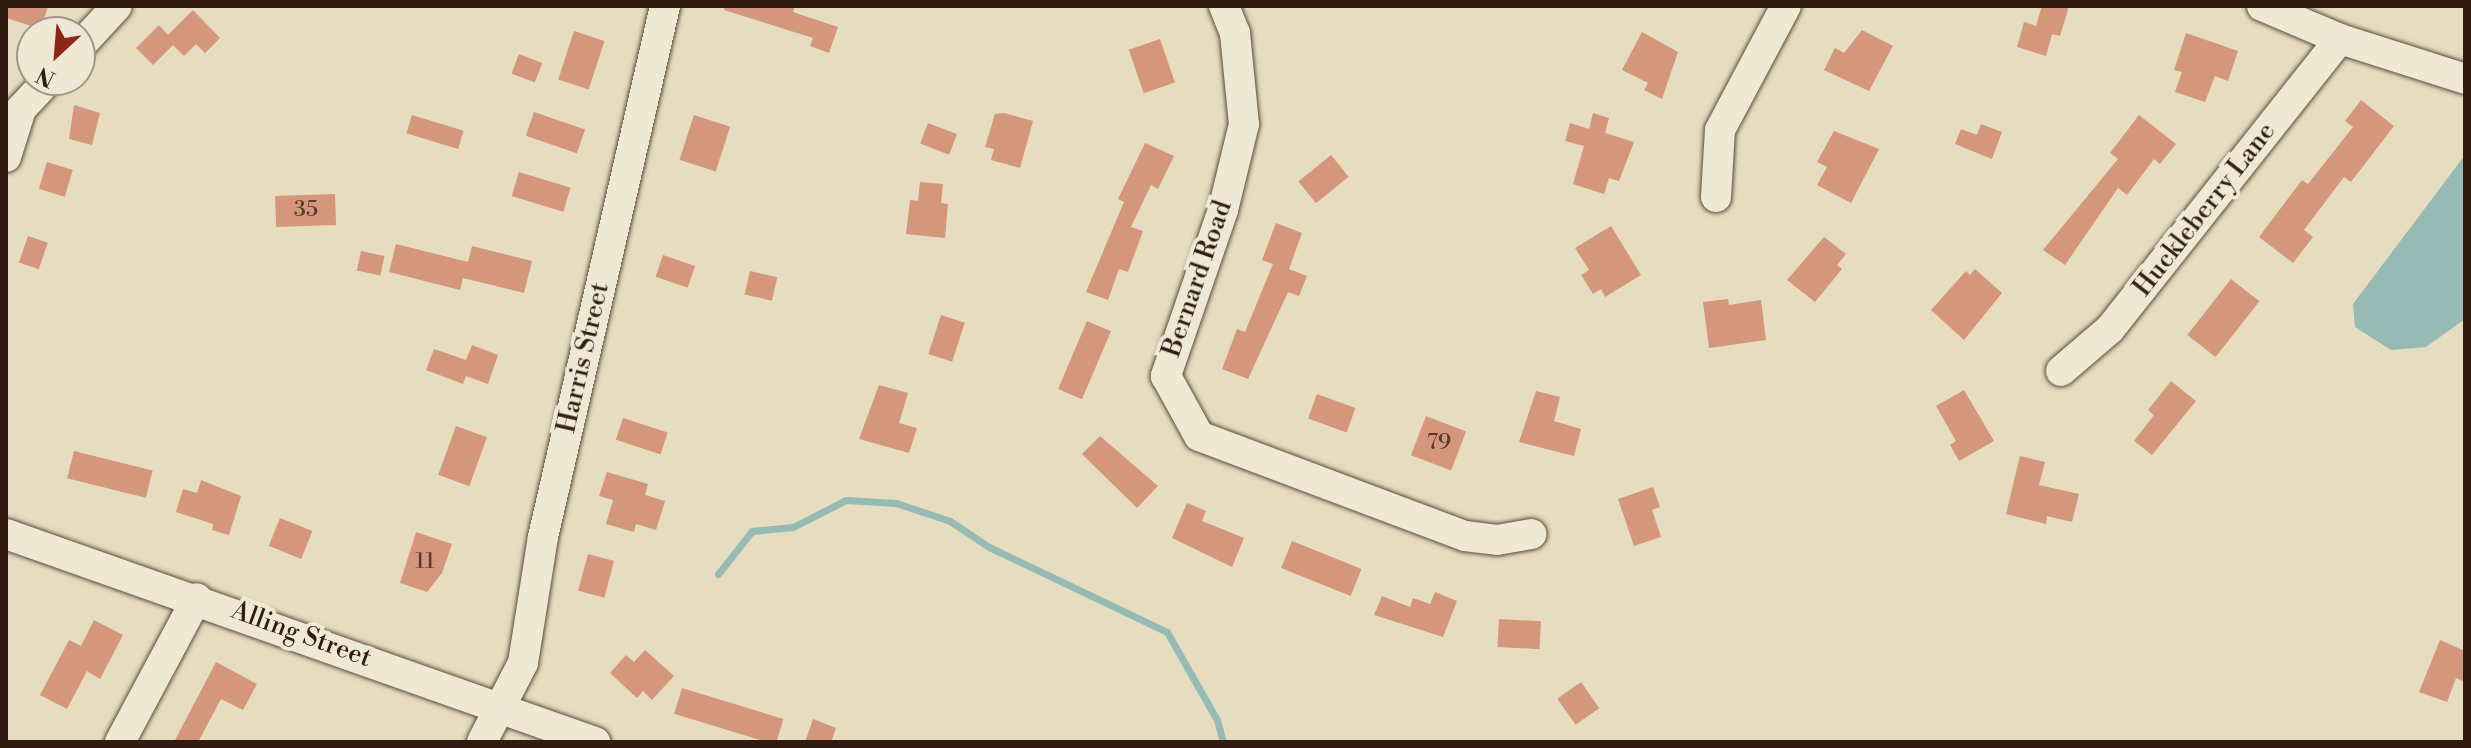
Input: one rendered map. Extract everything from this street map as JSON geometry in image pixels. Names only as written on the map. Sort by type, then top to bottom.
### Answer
[{"type":"street","points":[[96,29],[117,6]]},
{"type":"street","name":"Harris Street","points":[[482,742],[523,663],[543,537],[665,6]]},
{"type":"street","name":"Bernard Road","points":[[1224,6],[1235,33],[1244,124],[1223,210],[1166,376],[1199,436],[1458,534],[1497,540],[1531,534]]},
{"type":"street","points":[[1716,197],[1720,130],[1786,6]]},
{"type":"street","points":[[2262,6],[2340,39],[2465,79]]},
{"type":"street","name":"Huckleberry Lane","points":[[2061,371],[2110,329],[2340,39]]},
{"type":"street","points":[[6,157],[14,106]]},
{"type":"street","name":"Alling Street","points":[[6,534],[197,598],[595,742]]},
{"type":"street","points":[[120,742],[197,598]]},
{"type":"water","points":[[2465,155],[2465,319],[2426,347],[2391,350],[2355,327],[2353,304]]},
{"type":"building","points":[[6,6],[48,6],[45,16],[16,16],[16,21],[6,18]]},
{"type":"building","points":[[724,6],[795,6],[793,12],[838,27],[829,53],[810,46],[813,38],[724,10]]},
{"type":"building","points":[[2042,6],[2069,6],[2060,36],[2052,34],[2046,56],[2017,47],[2024,22],[2036,26]]},
{"type":"building","points":[[193,10],[220,38],[205,53],[196,44],[184,56],[173,45],[153,65],[136,48],[159,25],[168,35]]},
{"type":"building","points":[[1862,30],[1893,46],[1869,91],[1824,70],[1835,48],[1844,53]]},
{"type":"building","points":[[574,31],[604,41],[589,89],[558,80]]},
{"type":"building","points":[[1642,32],[1678,52],[1662,99],[1644,90],[1648,83],[1622,70]]},
{"type":"building","points":[[2186,33],[2238,51],[2228,81],[2215,76],[2205,102],[2175,92],[2182,72],[2174,70]]},
{"type":"building","points":[[1160,39],[1175,82],[1144,93],[1129,50]]},
{"type":"building","points":[[519,54],[542,63],[535,83],[511,74]]},
{"type":"building","points":[[2361,100],[2394,126],[2351,182],[2344,177],[2304,230],[2313,237],[2293,263],[2259,237],[2302,180],[2308,184],[2353,127],[2345,121]]},
{"type":"building","points":[[74,105],[100,113],[92,145],[69,139]]},
{"type":"building","points":[[534,112],[585,130],[577,153],[526,136]]},
{"type":"building","points":[[1004,113],[1033,121],[1020,168],[991,160],[994,149],[985,147],[995,114]]},
{"type":"building","points":[[1593,113],[1609,118],[1605,133],[1634,142],[1619,181],[1609,178],[1604,194],[1573,184],[1584,146],[1565,141],[1570,123],[1589,129]]},
{"type":"building","points":[[412,115],[464,131],[458,149],[406,133]]},
{"type":"building","points":[[694,115],[730,127],[716,171],[679,160]]},
{"type":"building","points":[[2139,115],[2176,144],[2160,164],[2154,159],[2127,195],[2118,188],[2065,265],[2043,250],[2118,159],[2110,153]]},
{"type":"building","points":[[928,123],[957,134],[949,155],[920,144]]},
{"type":"building","points":[[1981,124],[2002,132],[1992,159],[1955,144],[1961,129],[1977,135]]},
{"type":"building","points":[[1834,131],[1879,149],[1851,203],[1817,185],[1827,167],[1817,162]]},
{"type":"building","points":[[1145,143],[1174,156],[1158,189],[1151,185],[1131,227],[1143,231],[1128,272],[1119,269],[1108,300],[1086,292],[1124,202],[1118,199]]},
{"type":"building","points":[[1331,155],[1349,177],[1316,203],[1298,181]]},
{"type":"building","points":[[47,162],[73,170],[65,197],[39,189]]},
{"type":"building","points":[[519,172],[571,188],[563,212],[512,196]]},
{"type":"building","points":[[920,182],[943,184],[941,203],[948,204],[945,238],[906,234],[910,200],[918,201]]},
{"type":"building","points":[[335,194],[336,225],[276,227],[275,196]]},
{"type":"building","points":[[1276,223],[1302,233],[1289,269],[1307,276],[1299,296],[1288,292],[1248,379],[1222,369],[1237,329],[1245,332],[1273,264],[1262,260]]},
{"type":"building","points":[[1611,226],[1641,275],[1605,297],[1601,289],[1593,294],[1581,275],[1589,270],[1575,248]]},
{"type":"building","points":[[28,236],[48,243],[39,269],[19,262]]},
{"type":"building","points":[[1824,237],[1846,254],[1837,265],[1842,269],[1815,302],[1787,280]]},
{"type":"building","points":[[396,244],[468,262],[472,246],[532,261],[524,293],[463,278],[460,290],[389,272]]},
{"type":"building","points":[[361,251],[384,256],[380,276],[357,271]]},
{"type":"building","points":[[663,255],[695,266],[688,288],[656,277]]},
{"type":"building","points":[[1975,269],[2002,293],[1964,340],[1931,310],[1966,271],[1970,275]]},
{"type":"building","points":[[750,271],[777,277],[772,301],[745,294]]},
{"type":"building","points":[[2231,279],[2259,301],[2216,357],[2187,335]]},
{"type":"building","points":[[1728,299],[1729,305],[1761,300],[1766,340],[1709,348],[1703,302]]},
{"type":"building","points":[[941,315],[965,323],[952,362],[928,354]]},
{"type":"building","points":[[1087,321],[1111,331],[1082,399],[1058,389]]},
{"type":"building","points":[[472,345],[498,355],[488,384],[466,376],[463,384],[426,370],[434,349],[466,360]]},
{"type":"building","points":[[2171,381],[2196,401],[2152,455],[2134,441],[2154,415],[2148,410]]},
{"type":"building","points":[[879,385],[908,393],[899,423],[917,428],[909,453],[859,439]]},
{"type":"building","points":[[1964,390],[1994,441],[1959,461],[1950,445],[1956,441],[1936,406]]},
{"type":"building","points":[[1536,391],[1560,397],[1554,421],[1581,429],[1574,456],[1519,442]]},
{"type":"building","points":[[1317,394],[1356,408],[1347,432],[1308,418]]},
{"type":"building","points":[[1426,416],[1466,431],[1451,471],[1411,455]]},
{"type":"building","points":[[623,418],[668,433],[661,454],[616,440]]},
{"type":"building","points":[[456,426],[487,437],[469,486],[438,475]]},
{"type":"building","points":[[1100,436],[1158,486],[1137,508],[1082,454]]},
{"type":"building","points":[[74,451],[153,471],[146,498],[67,478]]},
{"type":"building","points":[[2020,456],[2045,462],[2039,485],[2079,494],[2072,522],[2047,516],[2046,524],[2006,514]]},
{"type":"building","points":[[607,472],[648,484],[645,495],[665,501],[656,530],[636,524],[634,532],[606,524],[613,500],[599,496]]},
{"type":"building","points":[[201,480],[241,496],[229,535],[212,530],[213,524],[176,512],[183,489],[197,493]]},
{"type":"building","points":[[1653,487],[1660,507],[1652,510],[1661,537],[1634,546],[1618,499]]},
{"type":"building","points":[[1187,503],[1206,511],[1202,521],[1244,538],[1232,567],[1172,538]]},
{"type":"building","points":[[280,518],[312,531],[301,559],[269,546]]},
{"type":"building","points":[[416,532],[452,544],[442,573],[427,592],[400,583]]},
{"type":"building","points":[[1292,541],[1362,569],[1351,596],[1281,568]]},
{"type":"building","points":[[588,554],[614,561],[604,598],[578,591]]},
{"type":"building","points":[[1435,592],[1457,601],[1443,637],[1374,615],[1382,596],[1410,607],[1413,598],[1430,604]]},
{"type":"building","points":[[1499,619],[1541,621],[1539,649],[1498,647]]},
{"type":"building","points":[[94,620],[123,635],[100,679],[87,671],[67,709],[40,695],[69,640],[81,646]]},
{"type":"building","points":[[2440,640],[2465,651],[2465,682],[2456,678],[2447,702],[2419,692]]},
{"type":"building","points":[[645,650],[674,676],[652,700],[643,691],[637,698],[610,673],[626,655],[634,662]]},
{"type":"building","points":[[216,662],[257,684],[243,710],[221,699],[198,742],[174,742]]},
{"type":"building","points":[[1581,682],[1599,708],[1576,725],[1557,699]]},
{"type":"building","points":[[682,688],[783,719],[776,742],[766,742],[674,714]]},
{"type":"building","points":[[813,719],[836,728],[831,742],[805,742]]},
{"type":"waterway","points":[[718,574],[752,531],[793,527],[846,500],[896,503],[950,521],[989,547],[1167,632],[1217,720],[1223,742]]}]
